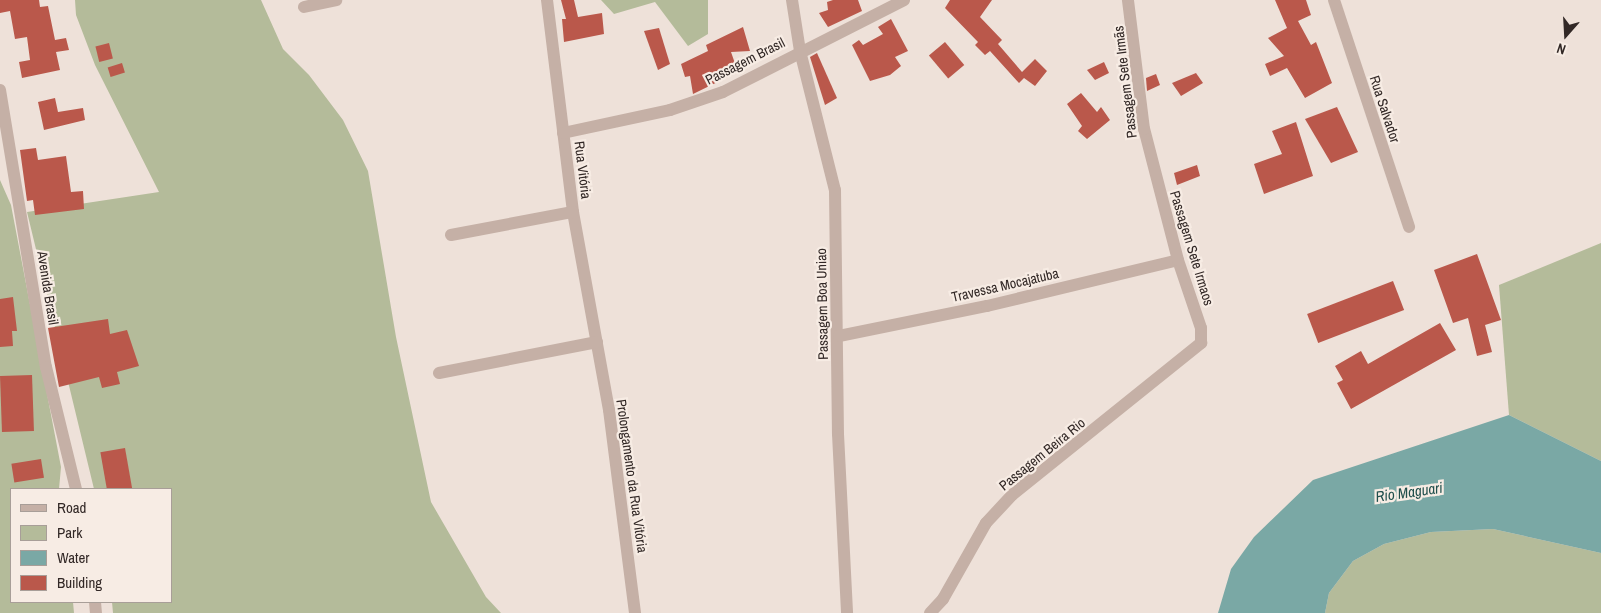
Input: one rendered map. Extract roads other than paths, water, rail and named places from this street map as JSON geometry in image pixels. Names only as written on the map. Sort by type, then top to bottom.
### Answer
[{"type":"street","points":[[304,7],[336,0]]},
{"type":"street","name":"Rua Vitória","points":[[547,0],[573,212],[597,342]]},
{"type":"street","name":"Passagem Boa Uniao","points":[[792,0],[800,50],[835,190],[838,434],[847,613]]},
{"type":"street","name":"Passagem Brasil","points":[[563,133],[670,110],[723,92],[800,50],[904,0]]},
{"type":"street","name":"Passagem Sete Irmãs","points":[[1128,0],[1140,103],[1152,161]]},
{"type":"street","name":"Rua Salvador","points":[[1334,0],[1409,227]]},
{"type":"street","name":"Avenida Brasil","points":[[0,90],[46,367],[76,488]]},
{"type":"street","name":"Passagem Sete Irmaos","points":[[1152,161],[1178,260],[1201,328],[1201,343]]},
{"type":"street","points":[[451,235],[573,212]]},
{"type":"street","name":"Travessa Mocajatuba","points":[[838,336],[987,306],[1178,260]]},
{"type":"street","points":[[439,373],[597,342]]},
{"type":"street","name":"Prolongamento da Rua Vitória","points":[[597,342],[635,613]]},
{"type":"street","name":"Passagem Beira Rio","points":[[930,613],[943,599],[986,523],[1012,495],[1201,343]]},
{"type":"water","name":"Rio Maguari","points":[[1509,415],[1601,461],[1601,553],[1493,529],[1431,532],[1384,544],[1353,561],[1329,593],[1325,613],[1218,613],[1231,569],[1254,537],[1313,480]]}]
